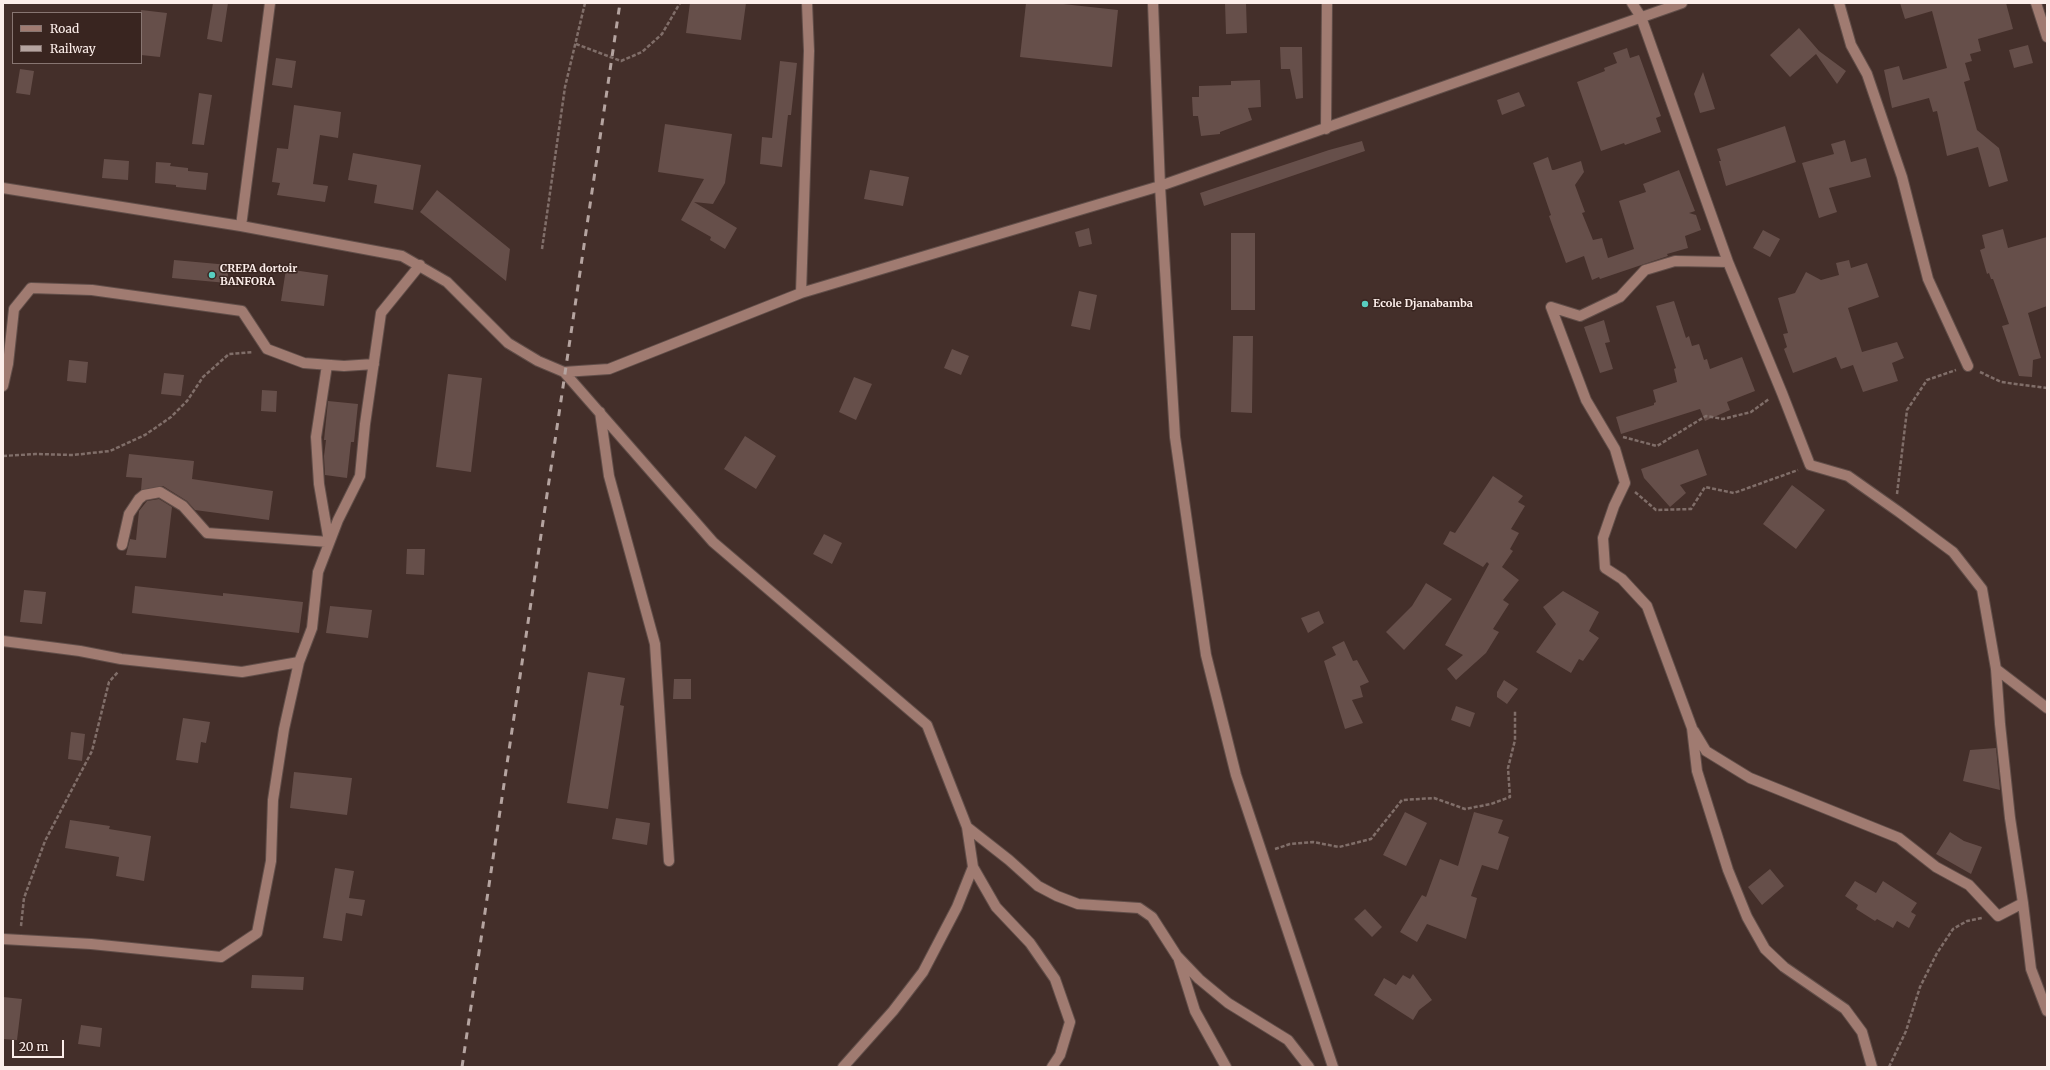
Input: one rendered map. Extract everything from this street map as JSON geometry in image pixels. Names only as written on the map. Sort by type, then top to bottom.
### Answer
[{"type":"street","points":[[241,226],[270,3]]},
{"type":"street","points":[[801,293],[809,51],[807,3]]},
{"type":"street","points":[[1153,3],[1160,186],[1175,437],[1206,655],[1236,775],[1333,1067]]},
{"type":"street","points":[[1326,129],[1327,3]]},
{"type":"street","points":[[1632,3],[1641,17],[1728,262],[1782,392],[1810,465],[1848,476],[1896,510],[1953,552],[1982,589],[1996,669],[2010,818],[2031,969],[2047,1011]]},
{"type":"street","points":[[564,372],[609,369],[801,293],[1160,186],[1682,3]]},
{"type":"street","points":[[1839,3],[1851,45],[1867,74],[1902,177],[1928,280],[1968,366]]},
{"type":"street","points":[[2036,3],[2047,37]]},
{"type":"street","points":[[3,188],[241,226],[402,256],[420,265],[447,282],[508,343],[538,361],[564,372],[713,542],[927,725],[967,827],[973,867],[996,907],[1030,944],[1054,979],[1070,1022],[1060,1055],[1052,1067]]},
{"type":"street","points":[[1728,262],[1674,261],[1645,270],[1620,297],[1580,316],[1551,307],[1586,400],[1615,449],[1625,483],[1614,506],[1603,538],[1605,568],[1622,579],[1647,606],[1692,728],[1706,751],[1750,778],[1899,838],[1936,867],[1969,885],[1998,916],[2023,903]]},
{"type":"street","points":[[3,939],[91,944],[221,957],[257,932],[271,861],[273,800],[284,728],[299,662],[312,628],[318,572],[338,520],[360,476],[381,312],[420,265]]},
{"type":"street","points":[[3,386],[8,364],[14,309],[31,288],[92,290],[242,311],[267,349],[304,363],[344,366],[374,364]]},
{"type":"street","points":[[327,365],[316,437],[319,484],[329,542]]},
{"type":"street","points":[[600,412],[610,476],[656,644],[669,861]]},
{"type":"street","points":[[122,545],[129,514],[139,500],[144,495],[160,492],[183,506],[207,533],[329,542]]},
{"type":"street","points":[[3,642],[80,650],[129,660],[242,672],[299,662]]},
{"type":"street","points":[[1996,669],[2047,708]]},
{"type":"street","points":[[1692,728],[1697,771],[1728,870],[1747,917],[1765,949],[1784,967],[1845,1008],[1862,1032],[1872,1067]]},
{"type":"street","points":[[967,827],[1009,860],[1038,886],[1057,896],[1078,904],[1139,908],[1152,917],[1177,956],[1199,979],[1228,1003],[1288,1040],[1309,1067]]},
{"type":"street","points":[[843,1067],[893,1011],[923,972],[957,907],[973,867]]},
{"type":"street","points":[[1177,956],[1195,1011],[1226,1067]]},
{"type":"path","points":[[542,249],[565,87],[585,3]]},
{"type":"path","points":[[576,44],[622,61],[642,52],[662,34],[680,3]]},
{"type":"path","points":[[3,456],[35,454],[73,455],[110,451],[145,435],[171,417],[187,401],[202,377],[229,354],[258,351]]},
{"type":"path","points":[[1896,510],[1907,410],[1927,380],[1968,366],[2001,382],[2047,388]]},
{"type":"path","points":[[1606,433],[1657,446],[1706,416],[1723,420],[1751,412],[1766,400],[1782,392]]},
{"type":"path","points":[[1625,483],[1656,510],[1692,509],[1705,487],[1734,493],[1810,465]]},
{"type":"path","points":[[20,940],[24,898],[45,841],[92,751],[109,682],[129,660]]},
{"type":"path","points":[[1262,854],[1290,844],[1313,842],[1339,847],[1371,839],[1402,800],[1434,798],[1465,809],[1491,804],[1510,797],[1508,768],[1515,740],[1515,710]]},
{"type":"path","points":[[1888,1067],[1906,1031],[1920,987],[1937,953],[1953,930],[1967,921],[1998,916]]},
{"type":"building","points":[[213,3],[228,3],[222,42],[207,39]]},
{"type":"building","points":[[690,3],[746,3],[741,40],[686,33]]},
{"type":"building","points":[[1026,3],[1054,3],[1118,10],[1112,67],[1020,57]]},
{"type":"building","points":[[1225,3],[1246,3],[1247,33],[1226,34]]},
{"type":"building","points":[[1900,3],[2006,3],[2013,29],[1978,39],[1981,51],[1970,54],[1972,61],[1965,63],[1970,80],[1964,82],[1977,130],[1999,148],[2008,181],[1989,187],[1978,147],[1947,156],[1937,111],[1933,112],[1929,98],[1892,108],[1884,70],[1899,66],[1903,80],[1947,68],[1932,11],[1905,19]]},
{"type":"building","points":[[141,10],[167,13],[160,57],[142,55]]},
{"type":"building","points":[[1799,28],[1819,51],[1846,71],[1837,84],[1816,54],[1790,77],[1770,55]]},
{"type":"building","points":[[2028,45],[2033,63],[2014,68],[2009,50]]},
{"type":"building","points":[[1280,47],[1302,47],[1303,98],[1296,99],[1290,69],[1281,69]]},
{"type":"building","points":[[1627,48],[1630,58],[1639,55],[1661,116],[1656,118],[1661,132],[1625,145],[1624,143],[1601,151],[1577,82],[1605,71],[1604,68],[1617,63],[1613,53]]},
{"type":"building","points":[[276,58],[296,61],[292,88],[272,85]]},
{"type":"building","points":[[780,61],[797,63],[791,115],[788,115],[782,167],[760,164],[762,137],[772,138]]},
{"type":"building","points":[[20,69],[34,71],[30,95],[16,93]]},
{"type":"building","points":[[1703,72],[1715,109],[1700,113],[1694,94]]},
{"type":"building","points":[[1260,80],[1261,107],[1248,108],[1252,120],[1220,132],[1220,134],[1201,136],[1198,116],[1193,116],[1192,97],[1199,97],[1199,86],[1231,85],[1231,81]]},
{"type":"building","points":[[1519,92],[1525,106],[1502,115],[1497,100]]},
{"type":"building","points":[[199,93],[212,95],[204,145],[192,144]]},
{"type":"building","points":[[294,105],[341,112],[338,138],[320,135],[313,184],[328,186],[325,202],[277,195],[280,183],[272,182],[277,148],[288,149]]},
{"type":"building","points":[[665,124],[732,134],[725,183],[713,204],[694,202],[737,228],[725,249],[710,240],[711,237],[681,220],[704,179],[658,172]]},
{"type":"building","points":[[1785,126],[1796,162],[1726,186],[1717,149]]},
{"type":"building","points":[[1845,140],[1851,162],[1866,158],[1871,177],[1829,188],[1837,212],[1819,218],[1802,163],[1834,154],[1831,144]]},
{"type":"building","points":[[1362,141],[1365,151],[1204,206],[1200,193],[1329,150]]},
{"type":"building","points":[[353,153],[421,165],[413,210],[374,203],[377,185],[348,180]]},
{"type":"building","points":[[1548,157],[1552,170],[1581,161],[1584,172],[1575,185],[1585,212],[1582,213],[1593,240],[1602,238],[1608,258],[1634,249],[1619,201],[1646,192],[1643,184],[1679,170],[1695,211],[1689,213],[1696,215],[1701,230],[1685,236],[1688,248],[1667,254],[1668,256],[1600,279],[1599,277],[1592,280],[1584,256],[1566,263],[1549,216],[1551,215],[1533,163]]},
{"type":"building","points":[[104,159],[129,161],[128,180],[102,178]]},
{"type":"building","points":[[156,162],[171,163],[170,166],[188,168],[188,171],[208,173],[206,190],[155,183]]},
{"type":"building","points":[[870,170],[909,177],[903,206],[864,199]]},
{"type":"building","points":[[437,190],[510,249],[506,281],[420,212]]},
{"type":"building","points":[[1089,228],[1092,244],[1079,247],[1075,232]]},
{"type":"building","points":[[2003,229],[2008,248],[2047,237],[2047,306],[2028,313],[2041,358],[2033,360],[2032,377],[2019,376],[2002,326],[2009,324],[1993,279],[1991,279],[1989,273],[1987,274],[1980,250],[1985,248],[1982,235]]},
{"type":"building","points":[[1763,230],[1780,239],[1770,257],[1753,248]]},
{"type":"building","points":[[1231,233],[1255,233],[1255,310],[1231,310]]},
{"type":"building","points":[[174,260],[229,265],[227,283],[172,278]]},
{"type":"building","points":[[1849,260],[1851,268],[1867,263],[1879,297],[1848,308],[1862,352],[1897,342],[1904,358],[1892,363],[1898,381],[1863,392],[1853,365],[1841,369],[1836,357],[1793,373],[1784,349],[1787,347],[1783,334],[1788,333],[1778,298],[1795,293],[1806,272],[1821,280],[1839,275],[1836,263]]},
{"type":"building","points":[[286,269],[328,275],[324,306],[281,301]]},
{"type":"building","points":[[1079,291],[1097,295],[1090,330],[1071,326]]},
{"type":"building","points":[[1674,301],[1686,338],[1689,336],[1692,346],[1699,344],[1704,360],[1707,359],[1710,369],[1742,357],[1755,391],[1727,402],[1730,410],[1705,421],[1700,409],[1621,434],[1616,417],[1654,405],[1656,402],[1653,390],[1677,382],[1674,369],[1676,368],[1656,306]]},
{"type":"building","points":[[1604,320],[1610,342],[1605,343],[1613,369],[1600,373],[1584,327]]},
{"type":"building","points":[[1233,336],[1253,336],[1252,413],[1231,412]]},
{"type":"building","points":[[952,349],[969,356],[961,375],[944,368]]},
{"type":"building","points":[[69,360],[88,362],[86,383],[67,381]]},
{"type":"building","points":[[164,373],[184,375],[181,396],[161,394]]},
{"type":"building","points":[[448,374],[482,378],[471,472],[436,467]]},
{"type":"building","points":[[854,377],[872,384],[856,420],[839,412]]},
{"type":"building","points":[[262,390],[277,391],[276,412],[261,411]]},
{"type":"building","points":[[328,401],[358,404],[354,442],[351,442],[347,478],[325,475],[324,456],[326,440],[324,440]]},
{"type":"building","points":[[745,436],[776,456],[756,489],[724,469]]},
{"type":"building","points":[[1698,449],[1707,475],[1680,485],[1686,493],[1670,507],[1644,478],[1641,469]]},
{"type":"building","points":[[129,454],[194,461],[192,479],[273,491],[269,520],[195,510],[187,501],[163,486],[141,490],[142,478],[126,477]]},
{"type":"building","points":[[1493,476],[1523,496],[1518,502],[1525,506],[1511,529],[1519,533],[1510,549],[1513,551],[1502,567],[1519,580],[1503,600],[1509,604],[1493,629],[1499,632],[1486,653],[1456,680],[1447,669],[1463,655],[1445,645],[1489,564],[1487,562],[1483,567],[1443,544],[1450,531],[1455,533]]},
{"type":"building","points":[[1792,485],[1825,510],[1796,549],[1763,524]]},
{"type":"building","points":[[159,499],[172,507],[166,558],[126,555],[130,539],[136,540],[139,511],[147,501]]},
{"type":"building","points":[[824,534],[842,543],[832,564],[813,554]]},
{"type":"building","points":[[407,549],[425,549],[424,575],[406,574]]},
{"type":"building","points":[[1426,583],[1452,599],[1404,650],[1386,632],[1412,606]]},
{"type":"building","points":[[135,586],[223,596],[223,593],[303,602],[299,633],[132,613]]},
{"type":"building","points":[[24,590],[46,592],[42,624],[20,622]]},
{"type":"building","points":[[1563,591],[1599,612],[1589,631],[1599,638],[1583,661],[1579,659],[1571,673],[1536,652],[1556,624],[1543,607]]},
{"type":"building","points":[[330,606],[372,610],[368,638],[326,633]]},
{"type":"building","points":[[1319,611],[1324,623],[1308,633],[1301,618]]},
{"type":"building","points":[[1344,641],[1353,661],[1357,660],[1369,682],[1360,686],[1363,697],[1352,700],[1363,723],[1345,729],[1324,661],[1336,655],[1332,647]]},
{"type":"building","points":[[588,672],[625,678],[620,705],[624,706],[608,809],[567,803]]},
{"type":"building","points":[[674,679],[691,679],[691,699],[673,699]]},
{"type":"building","points":[[1504,680],[1518,689],[1507,704],[1497,697],[1497,692]]},
{"type":"building","points":[[1456,706],[1475,713],[1470,727],[1451,720]]},
{"type":"building","points":[[183,718],[210,722],[206,743],[201,742],[198,763],[176,760]]},
{"type":"building","points":[[71,732],[85,734],[82,761],[68,759]]},
{"type":"building","points":[[1996,748],[2000,790],[1963,781],[1970,750]]},
{"type":"building","points":[[294,772],[352,778],[347,815],[290,808]]},
{"type":"building","points":[[1405,812],[1427,823],[1406,866],[1383,855]]},
{"type":"building","points":[[1474,812],[1503,820],[1498,833],[1509,837],[1498,870],[1482,865],[1471,896],[1477,898],[1466,939],[1427,924],[1417,942],[1400,932],[1422,895],[1426,897],[1440,859],[1458,866]]},
{"type":"building","points":[[616,818],[650,823],[647,845],[612,839]]},
{"type":"building","points":[[70,820],[110,826],[109,829],[151,836],[144,881],[116,876],[119,857],[65,848]]},
{"type":"building","points":[[1950,832],[1964,841],[1982,847],[1971,874],[1936,854]]},
{"type":"building","points":[[335,868],[354,871],[349,898],[365,900],[362,916],[346,913],[342,941],[323,938]]},
{"type":"building","points":[[1770,869],[1784,886],[1762,905],[1748,887]]},
{"type":"building","points":[[1855,881],[1876,893],[1883,881],[1917,903],[1911,912],[1916,915],[1909,928],[1897,921],[1893,928],[1877,919],[1875,921],[1856,909],[1858,905],[1845,896]]},
{"type":"building","points":[[1365,909],[1382,927],[1372,937],[1354,919]]},
{"type":"building","points":[[1413,974],[1432,1000],[1419,1010],[1413,1020],[1374,995],[1384,978],[1396,985],[1403,975],[1410,979]]},
{"type":"building","points":[[252,975],[304,977],[303,990],[251,988]]},
{"type":"building","points":[[3,997],[22,999],[17,1040],[3,1039]]},
{"type":"building","points":[[81,1025],[102,1028],[100,1047],[78,1044]]},
{"type":"railway","points":[[462,1067],[620,3]]},
{"type":"place","name":"CREPA dortoir BANFORA","points":[[212,275]]},
{"type":"place","name":"Ecole Djanabamba","points":[[1365,304]]}]
